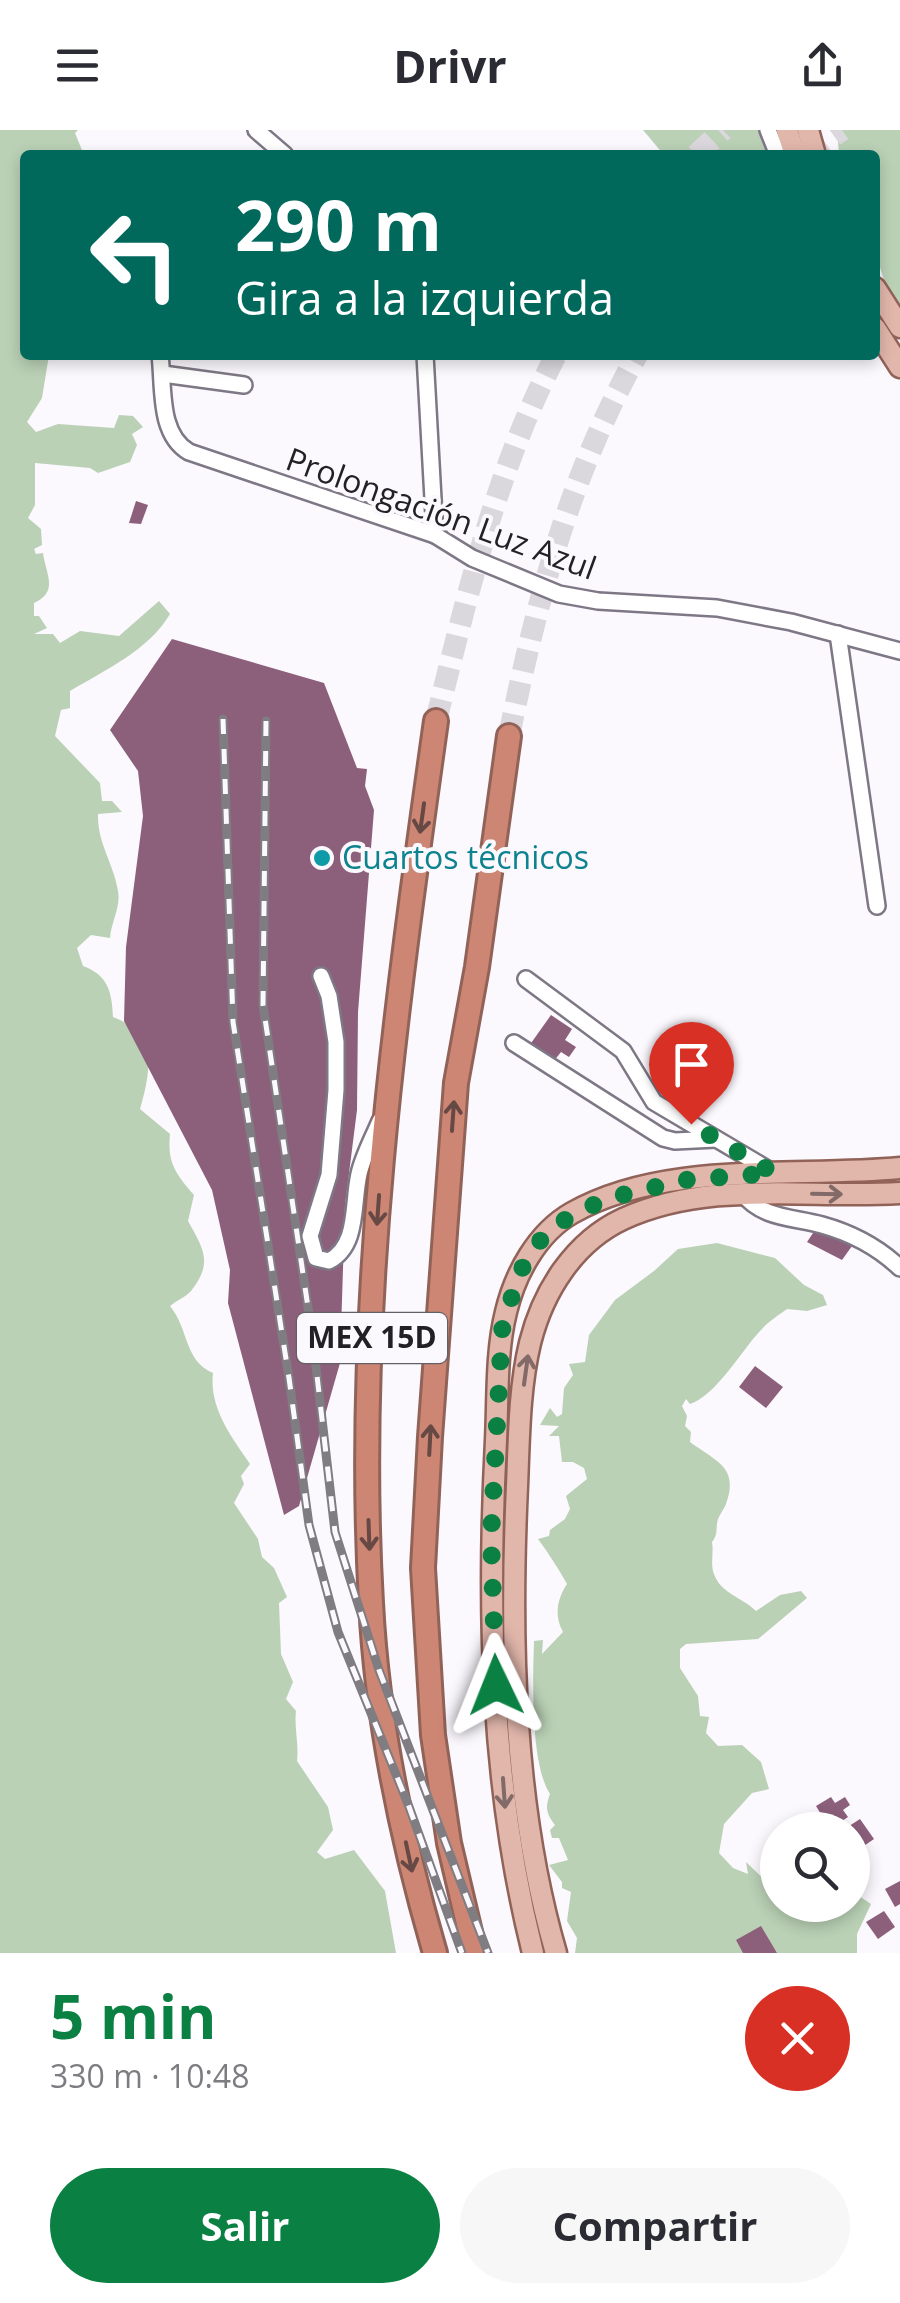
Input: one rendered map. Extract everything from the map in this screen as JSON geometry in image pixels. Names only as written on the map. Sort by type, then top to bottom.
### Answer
[{"type":"highway","name":"MEX 15D","points":[[435,1953],[396,1797],[371,1608],[368,1522],[371,1350],[386,1108],[394,1019],[436,721]]},
{"type":"highway","name":"MEX 15D","points":[[475,1953],[449,1843],[433,1735],[424,1568],[456,1082],[509,736]]},
{"type":"main road","points":[[880,296],[900,327]]},
{"type":"main road","points":[[880,336],[900,367]]},
{"type":"main road","points":[[533,1953],[506,1815],[491,1537],[502,1330],[506,1310],[529,1256],[544,1235],[570,1214],[605,1199],[666,1184],[774,1173],[900,1168]]},
{"type":"main road","points":[[556,1953],[533,1858],[524,1788],[513,1564],[524,1372],[531,1340],[564,1267],[586,1244],[621,1220],[664,1204],[742,1193],[900,1193]]},
{"type":"street","points":[[256,130],[279,150]]},
{"type":"street","name":"Prolongación Luz Azul","points":[[161,360],[169,431],[178,446],[189,452],[434,536],[472,558],[559,594],[598,601],[717,608],[900,651]]},
{"type":"street","points":[[425,360],[434,536]]},
{"type":"street","points":[[163,374],[244,385]]},
{"type":"street","points":[[838,634],[877,906]]},
{"type":"street","points":[[321,976],[329,996],[336,1042],[336,1090],[329,1175],[310,1236],[316,1258],[329,1260],[342,1254],[350,1237],[360,1170],[386,1108]]},
{"type":"street","points":[[526,978],[622,1052],[654,1102],[774,1173]]},
{"type":"street","points":[[514,1043],[663,1138],[720,1139]]},
{"type":"street","points":[[742,1193],[760,1211],[854,1236],[900,1268]]},
{"type":"green space","points":[[0,130],[78,130],[75,133],[82,150],[20,150],[20,360],[48,360],[42,398],[27,422],[36,432],[58,424],[114,428],[119,415],[133,416],[143,427],[132,434],[137,445],[130,462],[98,473],[90,468],[35,463],[35,505],[28,518],[41,529],[42,545],[34,549],[36,554],[43,553],[49,588],[34,603],[34,616],[39,616],[47,628],[34,634],[53,634],[60,643],[80,631],[119,636],[159,601],[170,614],[138,649],[70,691],[70,708],[61,710],[55,736],[100,783],[102,801],[112,801],[122,812],[98,814],[100,834],[118,891],[110,938],[91,935],[77,948],[83,966],[98,974],[107,986],[113,1017],[128,1024],[144,1043],[148,1067],[140,1109],[170,1134],[174,1168],[194,1195],[188,1221],[202,1249],[204,1264],[191,1291],[170,1306],[197,1361],[213,1373],[218,1410],[250,1464],[241,1476],[244,1484],[234,1503],[258,1539],[262,1557],[274,1568],[287,1597],[279,1603],[281,1654],[293,1682],[286,1699],[296,1711],[297,1761],[328,1807],[333,1830],[317,1852],[325,1859],[354,1850],[385,1891],[396,1953],[0,1953]]},
{"type":"green space","points":[[643,130],[767,130],[763,142],[770,150],[660,150]]},
{"type":"green space","points":[[837,130],[900,130],[900,304],[889,290],[880,265],[880,150],[839,150]]},
{"type":"green space","points":[[717,1243],[775,1258],[804,1285],[823,1295],[827,1305],[807,1311],[787,1309],[762,1329],[710,1391],[690,1404],[686,1399],[682,1406],[687,1416],[685,1426],[691,1432],[690,1442],[723,1467],[730,1482],[712,1542],[712,1566],[717,1581],[756,1611],[780,1595],[801,1591],[807,1598],[758,1639],[686,1644],[680,1649],[680,1668],[698,1696],[700,1716],[709,1717],[706,1733],[718,1746],[742,1745],[761,1762],[769,1789],[752,1793],[724,1824],[719,1853],[733,1868],[748,1874],[746,1862],[760,1875],[760,1922],[863,1922],[857,1934],[857,1953],[575,1953],[577,1938],[567,1921],[571,1892],[562,1888],[549,1865],[568,1860],[559,1838],[552,1838],[550,1830],[555,1825],[547,1810],[550,1794],[539,1762],[533,1698],[534,1641],[543,1640],[542,1654],[563,1632],[558,1608],[567,1584],[538,1539],[549,1536],[550,1530],[565,1519],[570,1509],[566,1496],[587,1479],[584,1468],[562,1462],[559,1436],[549,1436],[559,1426],[540,1425],[550,1408],[557,1417],[562,1414],[564,1388],[573,1375],[569,1364],[585,1362],[589,1335],[615,1300],[678,1249]]},
{"type":"building","points":[[136,501],[148,505],[141,524],[129,523]]},
{"type":"building","points":[[172,639],[324,683],[357,768],[367,769],[365,786],[374,810],[358,1012],[357,1110],[345,1205],[340,1363],[299,1506],[284,1515],[228,1303],[230,1270],[212,1190],[124,1021],[126,947],[143,816],[138,771],[110,730]]},
{"type":"building","points":[[551,1015],[572,1029],[565,1040],[576,1047],[569,1057],[561,1052],[553,1062],[529,1046]]},
{"type":"building","points":[[817,1227],[852,1246],[842,1260],[807,1242]]},
{"type":"building","points":[[755,1366],[783,1387],[766,1408],[739,1387]]},
{"type":"building","points":[[831,1797],[835,1803],[845,1797],[850,1805],[844,1812],[820,1812],[816,1806]]},
{"type":"building","points":[[900,1881],[900,1904],[895,1907],[885,1889]]},
{"type":"building","points":[[884,1911],[895,1927],[878,1939],[866,1922]]},
{"type":"building","points":[[761,1926],[777,1953],[743,1953],[736,1940]]},
{"type":"tunnel","points":[[701,150],[723,130]]},
{"type":"tunnel","points":[[814,150],[842,130]]},
{"type":"tunnel","points":[[436,721],[500,488],[554,360]]},
{"type":"tunnel","points":[[509,736],[558,540],[592,447],[634,360]]},
{"type":"railway","points":[[223,719],[233,1022],[309,1525],[338,1632],[408,1804],[462,1953]]},
{"type":"railway","points":[[266,721],[263,1005],[313,1341],[335,1532],[379,1670],[488,1953]]},
{"type":"place","name":"Cuartos técnicos","points":[[322,858]]},
{"type":"route","points":[[496,1685],[491,1537],[502,1330],[513,1289],[544,1235],[586,1206],[685,1180],[774,1173],[691,1124]]}]
